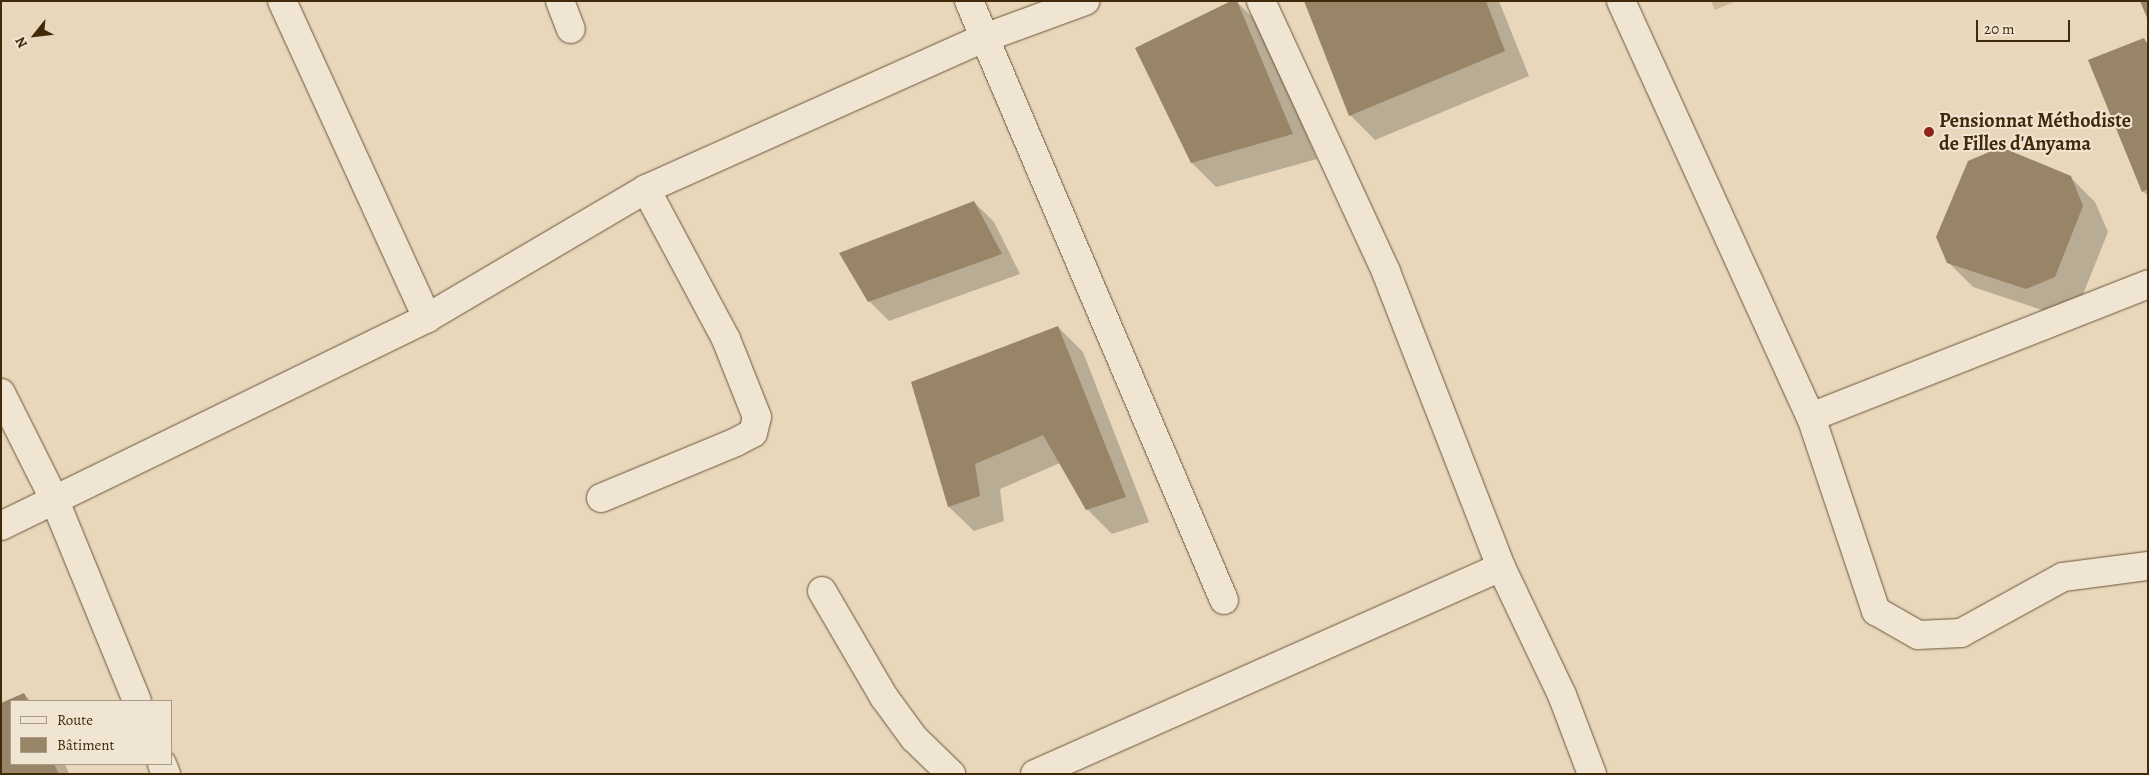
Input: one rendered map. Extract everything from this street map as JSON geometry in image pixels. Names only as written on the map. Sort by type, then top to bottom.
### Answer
[{"type":"street","points":[[282,1],[427,318]]},
{"type":"street","points":[[560,1],[571,29]]},
{"type":"street","points":[[969,1],[1224,600]]},
{"type":"street","points":[[1,526],[427,318],[646,189],[984,38],[1085,1]]},
{"type":"street","points":[[1261,1],[1386,272],[1501,567],[1562,695],[1592,774]]},
{"type":"street","points":[[1621,1],[1811,417],[1876,611],[1918,635],[1961,633],[2063,577],[2148,566]]},
{"type":"street","points":[[601,498],[748,436],[753,433],[757,417],[726,339],[646,189]]},
{"type":"street","points":[[1811,417],[2148,284]]},
{"type":"street","points":[[1,393],[55,501],[137,700]]},
{"type":"street","points":[[1035,774],[1501,567]]},
{"type":"street","points":[[822,591],[884,697],[914,738],[950,774]]},
{"type":"shaded area","points":[[1711,1],[1736,1],[1715,10]]},
{"type":"building","points":[[1231,1],[1237,1],[1293,134],[1191,163],[1135,48]]},
{"type":"building","points":[[1304,1],[1486,1],[1505,51],[1349,116]]},
{"type":"building","points":[[2140,1],[2148,1],[2148,20]]},
{"type":"building","points":[[2144,38],[2148,46],[2148,189],[2142,192],[2088,60]]},
{"type":"building","points":[[2001,147],[2071,176],[2083,206],[2055,277],[2026,289],[1947,263],[1936,237],[1968,161]]},
{"type":"building","points":[[974,201],[1002,254],[868,302],[839,253]]},
{"type":"building","points":[[1058,326],[1126,497],[1086,510],[1043,435],[975,464],[980,496],[948,507],[911,382]]},
{"type":"building","points":[[24,693],[28,700],[10,700],[10,765],[54,765],[59,774],[1,774],[1,703]]},
{"type":"place","name":"Pensionnat Méthodiste de Filles d'Anyama","points":[[1929,132]]}]
